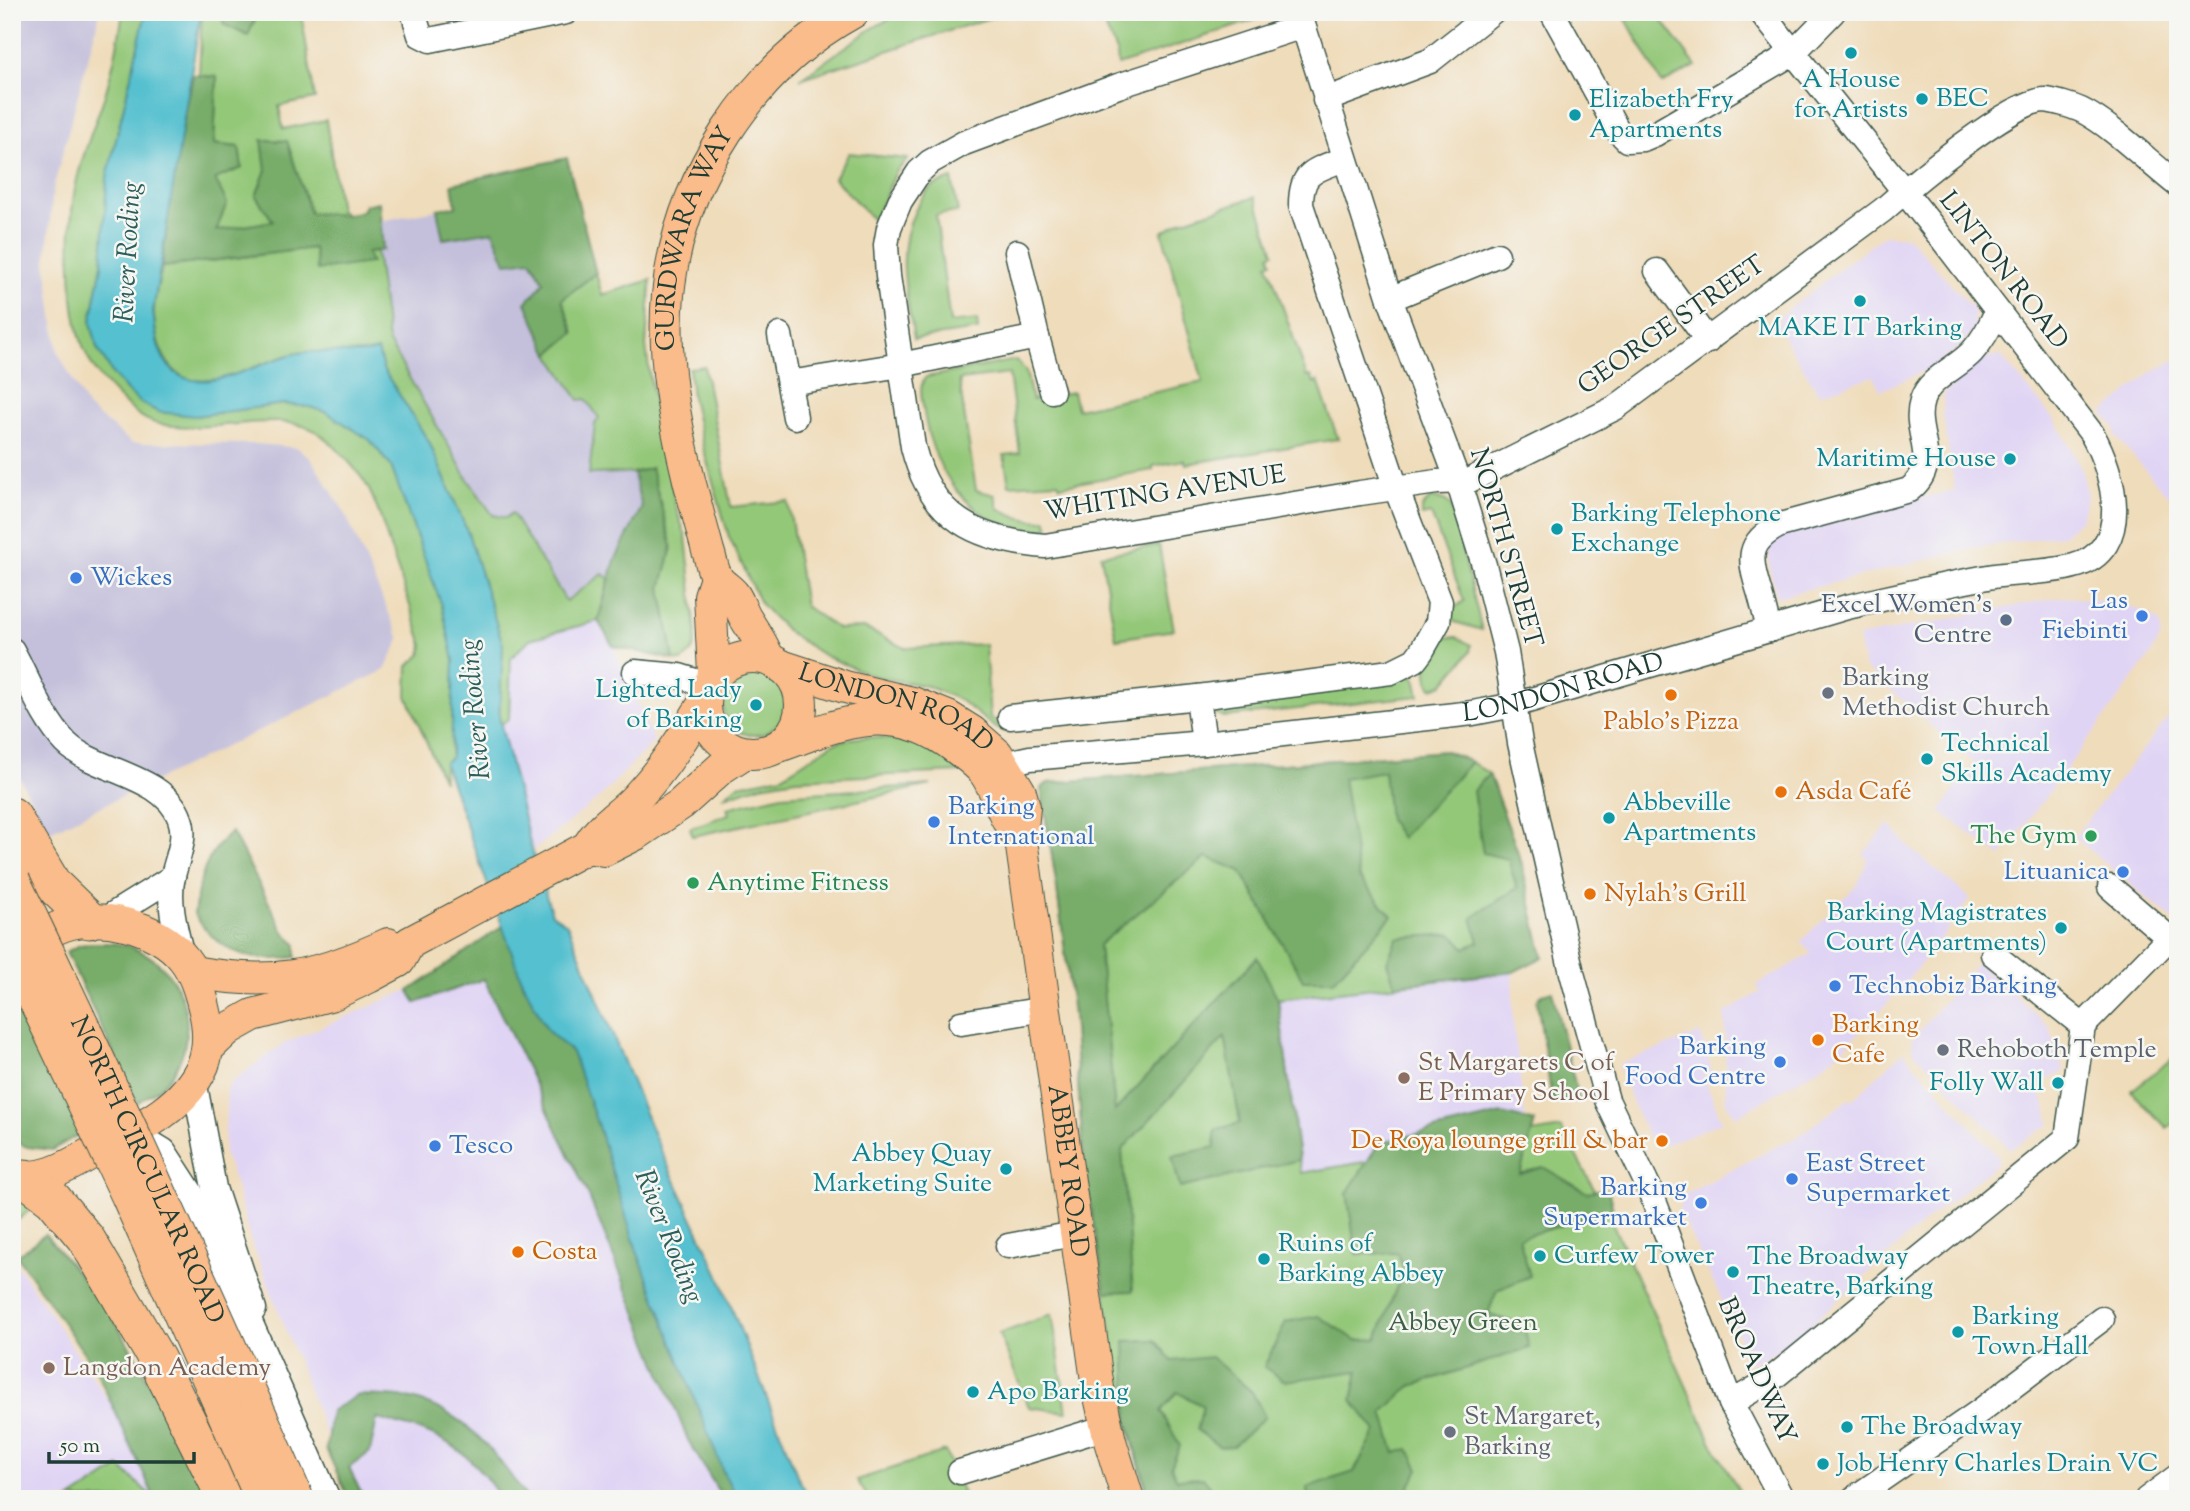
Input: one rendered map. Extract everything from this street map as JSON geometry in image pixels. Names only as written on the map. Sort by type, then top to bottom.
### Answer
[{"type":"highway","points":[[12,816],[53,885],[96,920]]},
{"type":"highway","name":"NORTH CIRCULAR ROAD","points":[[12,882],[218,1322],[295,1499]]},
{"type":"highway","name":"NORTH CIRCULAR ROAD","points":[[12,947],[130,1196],[264,1499]]},
{"type":"highway","points":[[17,1177],[53,1199],[87,1240],[156,1358],[226,1499]]},
{"type":"main road","name":"GURDWARA WAY","points":[[774,662],[744,616],[733,593],[716,578],[680,445],[667,344],[668,297],[680,233],[702,174],[715,150],[739,114],[789,58],[853,12]]},
{"type":"main road","name":"GURDWARA WAY","points":[[708,688],[710,596],[716,578]]},
{"type":"main road","points":[[208,1048],[228,1029],[253,1015],[333,994],[369,977],[399,961],[409,943],[588,847],[595,834],[635,799],[676,749],[708,688],[735,662],[746,659],[774,662],[794,680],[802,702],[797,726],[782,745],[766,752],[744,753],[721,768],[681,804],[638,833],[604,850],[588,847]]},
{"type":"main road","name":"LONDON ROAD","points":[[774,662],[857,690],[913,703],[948,717],[985,743],[994,768]]},
{"type":"main road","points":[[708,688],[706,718],[720,740],[744,753]]},
{"type":"main road","name":"LONDON ROAD","points":[[782,745],[849,721],[880,720],[909,724],[932,732],[994,768]]},
{"type":"main road","name":"ABBEY ROAD","points":[[994,768],[1020,792],[1024,807],[1021,840],[1098,1388],[1128,1499]]},
{"type":"main road","points":[[12,976],[40,940],[56,929],[96,920],[133,926],[152,935],[187,964],[246,980],[297,977],[339,966],[396,940],[409,943]]},
{"type":"main road","points":[[17,1177],[54,1173],[133,1132],[153,1121],[172,1105],[194,1080],[208,1048],[207,1019],[187,964]]},
{"type":"street","points":[[413,12],[420,34],[430,40],[566,12]]},
{"type":"street","points":[[1325,100],[1430,61],[1492,12]]},
{"type":"street","points":[[1552,12],[1618,131],[1628,140],[1643,139],[1656,134],[1793,53],[1833,12]]},
{"type":"street","name":"LINTON ROAD","points":[[1761,12],[1940,236],[2086,426],[2099,447],[2114,494],[2115,511],[2110,540],[2105,546]]},
{"type":"street","name":"NORTH STREET","points":[[1301,19],[1390,299],[1458,481],[1484,565],[1504,642],[1520,743],[1544,851],[1593,1052],[1607,1100],[1649,1188]]},
{"type":"street","name":"WHITING AVENUE","points":[[1301,19],[964,144],[930,162],[908,186],[889,228],[886,245],[888,276],[913,447],[919,471],[933,496],[949,513],[966,525],[1014,543],[1045,546],[1396,488],[1458,481]]},
{"type":"street","name":"GEORGE STREET","points":[[1458,481],[1468,481],[1615,408],[1883,210],[1919,177],[1990,126],[2019,110],[2044,100],[2080,109],[2178,185]]},
{"type":"street","points":[[1010,717],[1391,672],[1415,660],[1437,625],[1440,602],[1396,488],[1301,205],[1301,186],[1311,173],[1344,159]]},
{"type":"street","points":[[1017,252],[1052,391]]},
{"type":"street","points":[[1390,299],[1497,255]]},
{"type":"street","points":[[1657,271],[1708,341]]},
{"type":"street","points":[[1769,630],[1752,568],[1752,554],[1757,542],[1768,531],[1780,525],[1909,490],[1919,482],[1926,462],[1920,423],[1922,398],[1928,387],[1973,351],[1997,311]]},
{"type":"street","points":[[780,335],[794,417]]},
{"type":"street","points":[[789,383],[901,365],[1037,337]]},
{"type":"street","name":"LONDON ROAD","points":[[994,768],[1030,758],[1426,720],[1514,705],[1899,594],[1995,576],[2074,566],[2087,561],[2105,546]]},
{"type":"street","points":[[12,650],[50,722],[66,742],[78,752],[159,792],[181,819],[181,848],[173,877],[173,911],[187,964]]},
{"type":"street","points":[[635,672],[679,676],[708,688]]},
{"type":"street","points":[[1198,696],[1204,743]]},
{"type":"street","points":[[96,920],[173,877]]},
{"type":"street","points":[[1731,1403],[1773,1378],[2067,1138],[2083,1026],[2169,938],[2110,887]]},
{"type":"street","points":[[1993,954],[2083,1026]]},
{"type":"street","points":[[961,1023],[1044,1009]]},
{"type":"street","points":[[194,1080],[214,1188],[254,1309],[248,1317]]},
{"type":"street","points":[[133,1132],[164,1151],[190,1191],[239,1314],[248,1317],[328,1499]]},
{"type":"street","name":"BROADWAY","points":[[1649,1188],[1731,1403],[1782,1499]]},
{"type":"street","points":[[1007,1246],[1075,1234]]},
{"type":"street","points":[[1853,1499],[1980,1411],[2102,1319]]},
{"type":"street","points":[[960,1472],[1107,1427]]},
{"type":"street","points":[[2153,1497],[2178,1476]]},
{"type":"shaded area","points":[[12,12],[100,12],[53,189],[46,263],[58,353],[88,408],[132,443],[259,444],[298,448],[312,460],[345,513],[400,639],[385,670],[48,832],[12,763]]},
{"type":"shaded area","points":[[557,177],[658,515],[616,611],[503,645],[383,369],[366,252],[383,250],[380,221],[456,206]]},
{"type":"shaded area","points":[[1884,235],[1908,237],[1974,310],[1974,330],[1960,347],[1928,369],[1880,391],[1874,376],[1819,394],[1777,326],[1780,316]]},
{"type":"shaded area","points":[[2001,356],[2057,423],[2081,468],[2087,493],[2081,520],[2063,535],[1973,548],[1777,597],[1770,569],[1768,545],[1780,535],[1909,500],[1955,491],[1943,414],[1944,394],[1987,357]]},
{"type":"shaded area","points":[[2178,358],[2178,502],[2175,504],[2114,434],[2117,431],[2103,413],[2149,374]]},
{"type":"shaded area","points":[[2061,597],[2096,600],[2136,608],[2158,620],[2161,636],[2151,655],[2001,857],[1940,811],[1974,763],[1864,667],[1858,637]]},
{"type":"shaded area","points":[[617,611],[613,646],[654,741],[598,799],[532,851],[499,717],[503,645]]},
{"type":"shaded area","points":[[2178,705],[2178,924],[2074,837]]},
{"type":"shaded area","points":[[1889,824],[1911,849],[1970,898],[1931,952],[1886,1005],[1838,1054],[1736,1117],[1726,1103],[1725,1013],[1760,992],[1756,985],[1811,954],[1801,941],[1858,884],[1868,858],[1863,854]]},
{"type":"shaded area","points":[[476,961],[588,1194],[688,1440],[723,1499],[351,1499],[249,1235],[235,1182],[224,1154],[227,1089],[233,1081],[285,1043]]},
{"type":"shaded area","points":[[1977,963],[2049,1026],[2064,1071],[2039,1084],[2051,1124],[2010,1149],[1912,1050],[1913,1038]]},
{"type":"shaded area","name":"St Margarets C of E Primary School","points":[[1513,972],[1513,1022],[1527,1133],[1301,1173],[1278,999]]},
{"type":"shaded area","points":[[1700,1033],[1712,1072],[1703,1075],[1722,1122],[1667,1144],[1650,1140],[1618,1064]]},
{"type":"shaded area","points":[[1903,1052],[1998,1156],[1998,1163],[1922,1224],[1815,1321],[1775,1352],[1752,1364],[1679,1210],[1684,1195],[1789,1140],[1790,1142],[1849,1099],[1852,1100]]},
{"type":"shaded area","name":"Langdon Academy","points":[[12,1257],[161,1479],[169,1499],[12,1499]]},
{"type":"green space","points":[[123,12],[146,12],[107,178],[102,265],[91,322],[97,348],[114,376],[141,403],[195,416],[284,404],[309,407],[326,412],[370,440],[391,466],[442,606],[454,660],[451,757],[444,763],[443,781],[407,696],[408,666],[421,655],[423,645],[378,509],[367,486],[352,466],[321,435],[297,424],[253,422],[183,427],[149,421],[111,390],[96,371],[85,350],[78,329],[73,296],[72,211],[80,167],[111,75]]},
{"type":"green space","points":[[202,12],[301,12],[315,99],[279,106],[283,129],[326,120],[340,210],[346,215],[310,213],[287,141],[263,140],[266,170],[256,196],[273,221],[215,231],[214,179],[242,168],[239,147],[214,145],[217,78],[199,76]]},
{"type":"green space","points":[[224,12],[258,12],[248,36],[223,24]]},
{"type":"green space","points":[[902,12],[1008,12],[800,79],[871,29]]},
{"type":"green space","points":[[1099,12],[1273,12],[1118,65],[1117,54]]},
{"type":"green space","points":[[1622,12],[1656,12],[1696,66],[1662,84]]},
{"type":"green space","points":[[193,75],[217,77],[214,144],[239,147],[242,168],[215,179],[227,203],[216,231],[273,221],[256,196],[266,170],[262,140],[287,141],[310,213],[346,215],[362,211],[365,205],[379,202],[383,250],[367,252],[371,263],[317,270],[314,248],[162,267],[173,178]]},
{"type":"green space","points":[[849,153],[908,159],[896,172],[874,221],[834,178]]},
{"type":"green space","points":[[567,158],[596,273],[562,299],[574,333],[549,354],[526,303],[544,282],[531,260],[506,263],[493,231],[443,239],[437,209],[456,206],[452,184]]},
{"type":"green space","points":[[952,179],[958,212],[936,215],[950,323],[977,320],[978,330],[914,339],[904,273],[905,241],[909,225],[924,194],[934,186]]},
{"type":"green space","points":[[1255,197],[1274,253],[1270,255],[1272,262],[1268,264],[1307,377],[1311,376],[1314,383],[1318,381],[1338,439],[1186,464],[1185,460],[1153,466],[1153,470],[1060,486],[1058,482],[1009,485],[1004,455],[1020,453],[1009,374],[959,380],[976,490],[995,495],[998,508],[1010,514],[1028,520],[1047,520],[1049,529],[1023,529],[1001,523],[980,512],[963,498],[949,480],[929,437],[921,394],[926,377],[1016,360],[1026,371],[1032,400],[1073,392],[1077,409],[1203,382],[1162,232],[1181,221]]},
{"type":"green space","points":[[314,248],[317,269],[371,262],[366,252],[376,251],[388,341],[469,481],[493,515],[506,518],[512,513],[566,601],[603,574],[609,579],[598,621],[530,639],[511,658],[509,719],[501,724],[499,717],[503,645],[468,533],[429,442],[383,369],[378,351],[299,353],[217,380],[202,382],[178,374],[163,354],[158,342],[154,315],[162,267]]},
{"type":"green space","points":[[596,273],[602,295],[651,280],[646,345],[650,378],[676,508],[686,537],[696,631],[694,648],[682,661],[674,660],[661,588],[672,547],[651,469],[633,473],[589,474],[595,424],[599,418],[586,399],[579,400],[549,354],[574,333],[562,299]]},
{"type":"green space","points":[[704,366],[731,507],[788,501],[805,606],[838,629],[864,628],[905,648],[985,644],[990,718],[998,722],[1003,731],[960,700],[927,686],[873,676],[825,656],[788,632],[760,603],[729,537],[704,451],[692,397],[689,368]]},
{"type":"green space","points":[[651,468],[672,547],[661,588],[674,660],[613,646],[598,621],[615,560],[642,507],[633,473]]},
{"type":"green space","points":[[1431,498],[1444,500],[1451,505],[1482,630],[1454,622],[1449,612],[1464,601],[1431,514],[1422,516],[1422,507]]},
{"type":"green space","points":[[1159,545],[1174,630],[1116,639],[1101,555]]},
{"type":"green space","points":[[1457,637],[1471,645],[1470,652],[1443,685],[1432,688],[1428,681],[1425,657],[1438,638]]},
{"type":"green space","points":[[754,673],[766,675],[776,682],[783,692],[783,716],[776,726],[766,733],[754,735],[742,733],[732,726],[725,716],[723,704],[725,692],[732,682],[742,675]]},
{"type":"green space","points":[[1411,674],[1415,678],[1419,696],[1224,717],[1216,715],[1213,709],[1216,703]]},
{"type":"green space","points":[[867,737],[893,739],[929,750],[960,772],[796,779],[761,785],[723,797],[738,785],[782,776],[834,743]]},
{"type":"green space","name":"Abbey Green","points":[[1446,751],[1489,774],[1521,861],[1543,957],[1513,972],[1278,999],[1301,1173],[1561,1128],[1610,1218],[1712,1443],[1744,1499],[1149,1499],[1116,1385],[1114,1350],[1084,1164],[1073,1015],[1041,788],[1048,783]]},
{"type":"green space","points":[[1446,751],[1471,762],[1401,838],[1389,820],[1384,771],[1343,778],[1359,878],[1392,916],[1334,980],[1303,980],[1241,871],[1206,857],[1099,945],[1115,1111],[1257,957],[1278,999],[1299,1160],[1180,1188],[1172,1156],[1215,1147],[1215,1130],[1240,1123],[1225,1037],[1122,1150],[1133,1291],[1105,1292],[1084,1164],[1073,1014],[1041,788],[1048,783]]},
{"type":"green space","points":[[1489,774],[1521,861],[1543,957],[1513,972],[1395,985],[1387,962],[1397,938],[1452,934],[1465,948],[1479,942],[1472,918],[1517,888],[1508,859],[1483,853],[1473,791]]},
{"type":"green space","points":[[931,785],[693,836],[690,828],[729,814],[727,808],[782,795]]},
{"type":"green space","points":[[232,832],[284,932],[296,944],[296,957],[264,959],[237,953],[214,938],[194,914],[198,891],[210,858]]},
{"type":"green space","points":[[503,926],[522,981],[548,1031],[572,1052],[637,1251],[724,1474],[738,1499],[723,1499],[688,1440],[588,1194],[484,979],[416,1003],[409,991]]},
{"type":"green space","points":[[96,943],[128,946],[156,961],[170,975],[180,992],[185,1011],[187,1030],[184,1050],[176,1068],[160,1088],[137,1103],[66,952],[80,945]]},
{"type":"green space","points":[[1552,991],[1579,1100],[1552,1101],[1537,1001],[1542,994]]},
{"type":"green space","points":[[20,1004],[83,1132],[52,1150],[27,1147],[12,1140],[12,1015]]},
{"type":"green space","points":[[2178,1054],[2178,1120],[2167,1128],[2131,1091]]},
{"type":"green space","points":[[1502,1114],[1535,1122],[1520,1174],[1543,1167],[1586,1192],[1608,1189],[1613,1210],[1519,1238],[1530,1276],[1497,1290],[1488,1314],[1524,1326],[1529,1348],[1411,1386],[1383,1412],[1395,1453],[1409,1449],[1419,1469],[1403,1499],[1308,1499],[1307,1487],[1354,1472],[1376,1431],[1352,1400],[1358,1371],[1285,1381],[1264,1367],[1286,1322],[1318,1316],[1356,1340],[1377,1339],[1403,1270],[1398,1253],[1356,1254],[1347,1193],[1379,1143]]},
{"type":"green space","points":[[12,1196],[37,1204],[12,1225]]},
{"type":"green space","points":[[45,1234],[112,1315],[214,1499],[155,1499],[97,1372],[17,1256]]},
{"type":"green space","points":[[1052,1314],[1067,1412],[1029,1407],[999,1334]]},
{"type":"green space","points":[[1155,1340],[1172,1361],[1211,1357],[1252,1392],[1265,1417],[1233,1446],[1220,1447],[1197,1430],[1203,1406],[1177,1392],[1161,1411],[1180,1446],[1171,1467],[1177,1479],[1203,1478],[1220,1499],[1150,1499],[1128,1422],[1125,1341]]},
{"type":"green space","points":[[358,1395],[412,1399],[450,1415],[479,1437],[528,1499],[501,1499],[475,1465],[449,1444],[417,1430],[377,1419],[370,1452],[349,1468],[364,1499],[349,1499],[326,1449],[331,1411]]},
{"type":"green space","points":[[945,1451],[964,1496],[955,1499],[869,1499],[857,1480]]},
{"type":"green space","points":[[120,1467],[155,1499],[71,1499]]},
{"type":"water","name":"River Roding","points":[[146,12],[201,12],[153,312],[158,344],[168,365],[182,377],[200,381],[240,373],[298,353],[358,354],[378,351],[383,369],[429,442],[468,533],[503,645],[499,717],[532,851],[552,914],[567,924],[657,1142],[718,1273],[799,1480],[811,1499],[738,1499],[724,1474],[637,1251],[572,1052],[548,1031],[522,981],[444,763],[451,757],[454,660],[442,606],[391,466],[370,440],[326,412],[309,407],[284,404],[195,416],[158,412],[127,391],[97,348],[91,322],[102,265],[107,178]]},
{"type":"place","name":"A House for Artists","points":[[1851,53]]},
{"type":"place","name":"BEC","points":[[1922,99]]},
{"type":"place","name":"Elizabeth Fry Apartments","points":[[1575,115]]},
{"type":"place","name":"MAKE IT Barking","points":[[1860,301]]},
{"type":"place","name":"Maritime House","points":[[2010,459]]},
{"type":"place","name":"Barking Telephone Exchange","points":[[1557,529]]},
{"type":"place","name":"Wickes","points":[[76,578]]},
{"type":"place","name":"Las Fiebinti","points":[[2142,616]]},
{"type":"place","name":"Excel Women's Centre","points":[[2006,620]]},
{"type":"place","name":"Barking Methodist Church","points":[[1828,693]]},
{"type":"place","name":"Pablo's Pizza","points":[[1671,695]]},
{"type":"place","name":"Lighted Lady of Barking","points":[[756,705]]},
{"type":"place","name":"Technical Skills Academy","points":[[1927,759]]},
{"type":"place","name":"Asda Café","points":[[1781,792]]},
{"type":"place","name":"Abbeville Apartments","points":[[1609,818]]},
{"type":"place","name":"Barking International","points":[[934,822]]},
{"type":"place","name":"The Gym","points":[[2091,836]]},
{"type":"place","name":"Lituanica","points":[[2123,872]]},
{"type":"place","name":"Anytime Fitness","points":[[693,883]]},
{"type":"place","name":"Nylah's Grill","points":[[1590,894]]},
{"type":"place","name":"Barking Magistrates Court (Apartments)","points":[[2061,928]]},
{"type":"place","name":"Technobiz Barking","points":[[1835,986]]},
{"type":"place","name":"Barking Cafe","points":[[1818,1040]]},
{"type":"place","name":"Rehoboth Temple","points":[[1943,1050]]},
{"type":"place","name":"Barking Food Centre","points":[[1780,1062]]},
{"type":"place","name":"St Margarets C of E Primary School","points":[[1404,1078]]},
{"type":"place","name":"Folly Wall","points":[[2058,1083]]},
{"type":"place","name":"De Roya lounge grill & bar","points":[[1662,1141]]},
{"type":"place","name":"Tesco","points":[[435,1146]]},
{"type":"place","name":"Abbey Quay Marketing Suite","points":[[1006,1169]]},
{"type":"place","name":"East Street Supermarket","points":[[1792,1179]]},
{"type":"place","name":"Barking Supermarket","points":[[1701,1203]]},
{"type":"place","name":"Costa","points":[[518,1252]]},
{"type":"place","name":"Curfew Tower","points":[[1540,1256]]},
{"type":"place","name":"Ruins of Barking Abbey","points":[[1264,1259]]},
{"type":"place","name":"The Broadway Theatre, Barking","points":[[1733,1272]]},
{"type":"place","name":"Barking Town Hall","points":[[1958,1332]]},
{"type":"place","name":"Langdon Academy","points":[[49,1368]]},
{"type":"place","name":"Apo Barking","points":[[973,1392]]},
{"type":"place","name":"The Broadway","points":[[1847,1427]]},
{"type":"place","name":"St Margaret, Barking","points":[[1450,1432]]},
{"type":"place","name":"Job Henry Charles Drain VC","points":[[1823,1464]]}]
